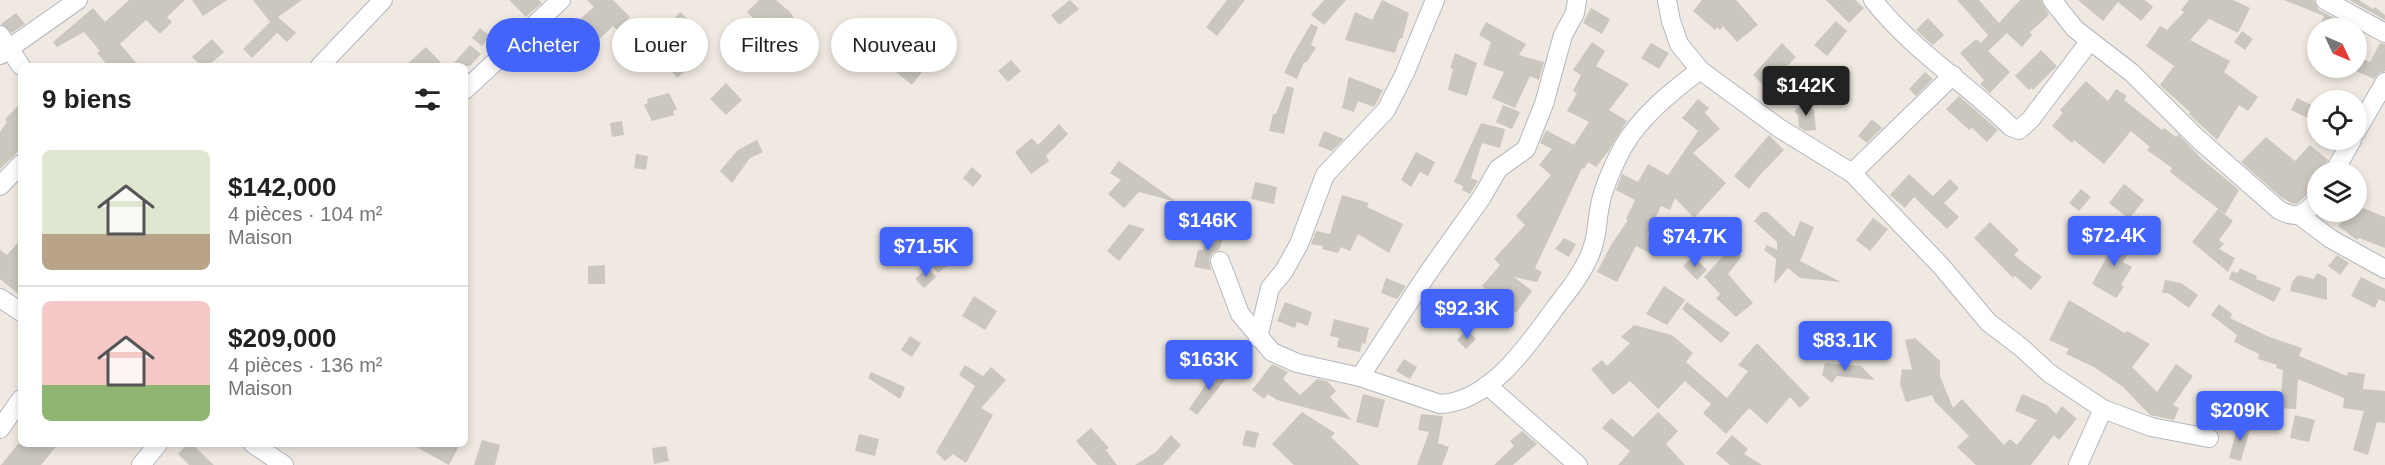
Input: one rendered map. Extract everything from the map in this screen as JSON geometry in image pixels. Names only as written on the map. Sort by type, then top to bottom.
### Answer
[{"type":"street","points":[[18,63],[3,46],[78,0]]},
{"type":"street","points":[[323,63],[383,0]]},
{"type":"street","points":[[468,87],[561,0]]},
{"type":"street","points":[[1258,338],[1270,288],[1284,271],[1299,244],[1325,175],[1386,110],[1404,75],[1436,0]]},
{"type":"street","points":[[1360,377],[1428,273],[1482,198],[1498,169],[1526,149],[1544,104],[1563,35],[1575,13],[1577,0]]},
{"type":"street","points":[[1667,0],[1679,44],[1700,70],[1779,128],[1852,173],[1934,258],[1994,327],[2022,348],[2049,373],[2103,409],[2151,427],[2209,438]]},
{"type":"street","points":[[1873,0],[1908,41],[1953,75],[2012,127],[2019,130],[2031,119],[2089,42]]},
{"type":"street","points":[[2052,0],[2075,30],[2142,82],[2197,138],[2279,210],[2293,216],[2307,211]]},
{"type":"street","points":[[2325,0],[2385,33]]},
{"type":"street","points":[[1220,261],[1240,314],[1266,347],[1281,357],[1360,377],[1440,404],[1450,404],[1466,398],[1487,385],[1513,363],[1579,276],[1593,247],[1607,180],[1635,129],[1653,110],[1700,70]]},
{"type":"street","points":[[1852,173],[1953,75]]},
{"type":"street","points":[[2367,113],[2385,82]]},
{"type":"street","points":[[0,186],[18,167]]},
{"type":"street","points":[[2299,215],[2331,239],[2385,269]]},
{"type":"street","points":[[0,298],[18,310]]},
{"type":"street","points":[[1487,385],[1578,465]]},
{"type":"street","points":[[0,429],[18,403]]},
{"type":"street","points":[[2078,465],[2103,409]]},
{"type":"street","points":[[141,465],[156,447]]},
{"type":"street","points":[[257,447],[284,465]]},
{"type":"building","points":[[129,0],[185,0],[167,17],[172,22],[160,34],[146,20],[120,44],[136,63],[105,63],[97,53],[100,51],[84,32],[57,47],[53,42],[93,8],[105,22]]},
{"type":"building","points":[[192,0],[227,0],[203,16]]},
{"type":"building","points":[[253,0],[302,0],[278,17],[296,33],[287,42],[277,33],[252,58],[243,49],[270,22]]},
{"type":"building","points":[[509,0],[539,0],[542,3],[526,17]]},
{"type":"building","points":[[587,0],[613,0],[630,17],[612,18],[612,27],[600,38],[600,18],[581,18],[594,7]]},
{"type":"building","points":[[759,0],[776,0],[794,18],[753,18],[747,12]]},
{"type":"building","points":[[1070,0],[1079,9],[1059,25],[1051,15]]},
{"type":"building","points":[[1227,0],[1245,0],[1217,36],[1206,27]]},
{"type":"building","points":[[1324,0],[1346,0],[1324,25],[1311,15]]},
{"type":"building","points":[[1382,0],[1409,13],[1402,39],[1400,38],[1395,53],[1345,40],[1355,12],[1372,20]]},
{"type":"building","points":[[1702,0],[1736,0],[1758,25],[1737,42],[1723,26],[1720,30],[1717,27],[1715,30],[1693,11]]},
{"type":"building","points":[[1826,0],[1855,0],[1864,8],[1849,23]]},
{"type":"building","points":[[1957,0],[1979,0],[1999,23],[2020,0],[2041,0],[2049,15],[2030,32],[2032,35],[2022,47],[2007,33],[1988,51],[2010,72],[1990,93],[1980,84],[1984,80],[1960,53],[1976,39],[1981,43],[1988,35]]},
{"type":"building","points":[[2078,0],[2145,0],[2153,7],[2141,21],[2118,2],[2103,21]]},
{"type":"building","points":[[2189,0],[2233,0],[2250,8],[2238,33],[2209,19],[2190,40],[2230,61],[2224,72],[2258,97],[2248,111],[2239,105],[2217,140],[2160,85],[2174,66],[2146,46],[2160,26],[2167,30],[2184,12],[2181,10]]},
{"type":"building","points":[[2284,0],[2314,0],[2319,10],[2334,18],[2323,18],[2324,16]]},
{"type":"building","points":[[2349,0],[2359,0],[2373,9],[2375,7],[2385,15],[2385,20]]},
{"type":"building","points":[[1591,8],[1610,19],[1602,34],[1583,23]]},
{"type":"building","points":[[680,12],[687,18],[675,18]]},
{"type":"building","points":[[16,13],[25,24],[12,33],[1,24]]},
{"type":"building","points":[[1928,18],[1944,35],[1933,45],[1916,30]]},
{"type":"building","points":[[1836,21],[1847,31],[1827,56],[1814,45]]},
{"type":"building","points":[[1486,22],[1526,44],[1519,55],[1544,62],[1539,80],[1530,76],[1515,108],[1492,98],[1504,72],[1483,65],[1491,42],[1479,35]]},
{"type":"building","points":[[1311,24],[1318,27],[1311,45],[1316,48],[1306,63],[1304,62],[1297,79],[1284,73]]},
{"type":"building","points":[[480,28],[486,33],[486,41],[482,46],[472,38]]},
{"type":"building","points":[[2242,31],[2253,39],[2245,50],[2234,42]]},
{"type":"building","points":[[212,39],[224,52],[211,63],[198,63],[192,57]]},
{"type":"building","points":[[1592,42],[1605,51],[1596,66],[1629,84],[1609,110],[1627,121],[1596,167],[1588,162],[1584,169],[1582,168],[1535,268],[1542,272],[1537,282],[1514,277],[1532,291],[1516,313],[1482,286],[1500,265],[1494,259],[1525,225],[1516,216],[1551,175],[1539,165],[1552,149],[1540,143],[1546,130],[1574,145],[1589,122],[1567,111],[1577,93],[1573,91],[1581,75],[1573,70]]},
{"type":"building","points":[[1651,43],[1669,53],[1659,69],[1641,58]]},
{"type":"building","points":[[1782,43],[1796,57],[1766,88],[1753,75]]},
{"type":"building","points":[[2380,43],[2385,44],[2385,71],[2379,73],[2374,79],[2367,76],[2367,61],[2370,62]]},
{"type":"building","points":[[470,45],[481,54],[470,66],[468,63],[454,63]]},
{"type":"building","points":[[426,47],[441,63],[408,63]]},
{"type":"building","points":[[2041,50],[2057,66],[2033,90],[2031,88],[2029,90],[2015,76]]},
{"type":"building","points":[[1455,53],[1477,63],[1467,96],[1448,90],[1453,69],[1450,68]]},
{"type":"building","points":[[1011,60],[1021,71],[1008,82],[998,71]]},
{"type":"building","points":[[672,72],[684,72],[677,78]]},
{"type":"building","points":[[896,72],[922,72],[912,85]]},
{"type":"building","points":[[1925,72],[1933,79],[1916,96],[1909,89]]},
{"type":"building","points":[[1349,77],[1383,90],[1374,107],[1358,101],[1354,112],[1342,108]]},
{"type":"building","points":[[2086,81],[2108,101],[2116,89],[2127,96],[2124,100],[2162,130],[2164,128],[2176,137],[2178,134],[2203,160],[2239,190],[2225,214],[2170,172],[2172,168],[2147,150],[2150,147],[2131,131],[2104,164],[2074,140],[2072,143],[2052,126],[2063,113],[2060,110]]},
{"type":"building","points":[[726,83],[742,100],[726,115],[710,99]]},
{"type":"building","points":[[1287,86],[1294,88],[1284,134],[1269,131],[1273,114],[1276,114]]},
{"type":"building","points":[[669,93],[677,109],[673,111],[674,115],[652,121],[644,105],[648,103],[647,99]]},
{"type":"building","points":[[1959,96],[1998,130],[1987,142],[1972,128],[1969,130],[1946,109]]},
{"type":"building","points":[[2297,98],[2307,103],[2307,118],[2291,110]]},
{"type":"building","points":[[1698,99],[1709,108],[1705,113],[1720,129],[1693,153],[1726,183],[1694,218],[1675,198],[1670,210],[1661,206],[1647,236],[1664,245],[1657,257],[1636,246],[1617,282],[1597,272],[1611,245],[1628,220],[1626,219],[1635,200],[1616,190],[1622,174],[1638,182],[1648,164],[1668,175],[1698,131],[1682,118]]},
{"type":"building","points":[[1805,101],[1814,110],[1816,130],[1805,131],[1799,127],[1798,115],[1794,111]]},
{"type":"building","points":[[1503,105],[1520,112],[1512,129],[1496,122]]},
{"type":"building","points":[[18,106],[18,152],[0,169],[0,132],[7,122],[5,119]]},
{"type":"building","points":[[1872,119],[1882,128],[1867,143],[1858,136]]},
{"type":"building","points":[[622,121],[624,135],[612,137],[610,123]]},
{"type":"building","points":[[1481,123],[1505,129],[1500,148],[1482,143],[1471,178],[1478,181],[1470,194],[1462,190],[1463,186],[1454,182]]},
{"type":"building","points":[[1059,124],[1068,134],[1046,156],[1049,161],[1031,174],[1015,152],[1032,138],[1038,145]]},
{"type":"building","points":[[1324,131],[1344,139],[1332,151],[1318,146]]},
{"type":"building","points":[[1769,135],[1784,150],[1749,189],[1734,176]]},
{"type":"building","points":[[2266,137],[2295,161],[2307,148],[2316,150],[2328,160],[2327,162],[2307,162],[2307,195],[2297,204],[2281,197],[2241,162]]},
{"type":"building","points":[[757,140],[763,152],[750,158],[732,183],[720,171],[738,150]]},
{"type":"building","points":[[1416,152],[1435,162],[1428,176],[1420,172],[1411,187],[1401,180]]},
{"type":"building","points":[[636,154],[648,156],[646,170],[634,168]]},
{"type":"building","points":[[1119,161],[1174,200],[1139,192],[1124,208],[1108,194],[1121,180],[1110,173]]},
{"type":"building","points":[[972,167],[982,176],[973,187],[963,178]]},
{"type":"building","points":[[1909,174],[1933,196],[1950,179],[1959,188],[1944,203],[1959,217],[1947,229],[1914,197],[1905,208],[1890,195]]},
{"type":"building","points":[[1255,182],[1277,187],[1274,204],[1251,199]]},
{"type":"building","points":[[2124,184],[2144,200],[2129,219],[2109,203]]},
{"type":"building","points":[[2081,189],[2091,197],[2079,211],[2069,203]]},
{"type":"building","points":[[1342,195],[1369,203],[1367,207],[1403,224],[1389,253],[1358,234],[1350,251],[1341,247],[1338,253],[1322,249],[1323,246],[1311,244],[1316,231],[1330,234]]},
{"type":"building","points":[[2218,209],[2233,221],[2219,240],[2224,244],[2219,249],[2235,258],[2228,272],[2192,242]]},
{"type":"building","points":[[2367,210],[2385,217],[2385,248],[2359,238],[2357,240],[2338,226],[2341,222],[2367,222]]},
{"type":"building","points":[[1762,212],[1767,212],[1794,237],[1800,221],[1814,227],[1800,261],[1841,282],[1800,278],[1788,268],[1774,284],[1776,259],[1764,250],[1767,245],[1777,250],[1777,242],[1754,221]]},
{"type":"building","points":[[1873,218],[1888,229],[1870,251],[1856,240]]},
{"type":"building","points":[[1990,222],[2019,250],[2014,255],[2042,277],[2031,290],[2015,276],[2013,278],[1974,238]]},
{"type":"building","points":[[1129,224],[1145,229],[1119,261],[1107,251]]},
{"type":"building","points":[[1208,233],[1223,238],[1219,250],[1212,253],[1209,259],[1211,270],[1194,267],[1198,250],[1203,250]]},
{"type":"building","points":[[2113,233],[2134,244],[2123,262],[2132,267],[2121,285],[2124,287],[2116,298],[2092,284],[2111,249],[2105,246]]},
{"type":"building","points":[[1564,238],[1576,244],[1569,257],[1555,249]]},
{"type":"building","points":[[18,242],[18,294],[0,279],[0,250],[7,255]]},
{"type":"building","points":[[935,245],[950,263],[938,273],[922,256]]},
{"type":"building","points":[[1731,247],[1742,256],[1728,274],[1753,303],[1736,317],[1716,298],[1720,294],[1704,277]]},
{"type":"building","points":[[2337,255],[2349,263],[2340,275],[2328,266]]},
{"type":"building","points":[[1693,256],[1707,270],[1697,280],[1683,266]]},
{"type":"building","points":[[605,265],[605,284],[588,284],[588,266]]},
{"type":"building","points":[[928,267],[936,277],[924,288],[915,279]]},
{"type":"building","points":[[2240,268],[2257,276],[2256,279],[2281,288],[2274,302],[2229,279],[2232,271],[2238,273]]},
{"type":"building","points":[[2317,273],[2327,278],[2327,300],[2290,291],[2292,282],[2298,275],[2314,279]]},
{"type":"building","points":[[2361,277],[2385,289],[2385,302],[2379,299],[2375,308],[2351,296]]},
{"type":"building","points":[[1386,278],[1406,286],[1397,299],[1381,293]]},
{"type":"building","points":[[2165,280],[2181,283],[2198,295],[2189,308],[2168,293],[2162,293]]},
{"type":"building","points":[[1664,286],[1685,300],[1667,325],[1646,314]]},
{"type":"building","points":[[974,296],[997,311],[985,330],[962,316]]},
{"type":"building","points":[[2069,300],[2125,333],[2127,331],[2150,344],[2132,367],[2157,392],[2176,364],[2193,376],[2173,405],[2179,408],[2174,420],[2150,415],[2123,387],[2094,367],[2066,354],[2069,349],[2049,340]]},
{"type":"building","points":[[1285,302],[1312,312],[1308,326],[1297,322],[1295,328],[1277,321]]},
{"type":"building","points":[[1687,302],[1730,333],[1721,343],[1682,309]]},
{"type":"building","points":[[2219,304],[2232,314],[2230,318],[2267,336],[2302,348],[2299,356],[2347,376],[2348,372],[2365,374],[2363,389],[2385,391],[2385,423],[2377,422],[2368,455],[2353,450],[2364,411],[2343,408],[2344,398],[2298,379],[2296,409],[2280,408],[2283,370],[2276,368],[2277,365],[2258,359],[2259,354],[2234,342],[2237,335],[2211,315]]},
{"type":"building","points":[[1334,319],[1369,328],[1365,344],[1362,343],[1360,352],[1337,347],[1339,338],[1330,336]]},
{"type":"building","points":[[1840,323],[1854,335],[1836,357],[1822,345]]},
{"type":"building","points":[[1634,325],[1672,335],[1693,353],[1686,362],[1727,398],[1748,371],[1738,365],[1757,343],[1810,398],[1800,408],[1790,397],[1767,424],[1749,408],[1726,434],[1703,413],[1711,404],[1685,381],[1658,409],[1630,381],[1613,395],[1591,369],[1602,360],[1607,366],[1630,343],[1621,337]]},
{"type":"building","points":[[1467,330],[1476,339],[1466,349],[1457,340]]},
{"type":"building","points":[[910,336],[921,343],[912,357],[901,350]]},
{"type":"building","points":[[1915,338],[1940,361],[1940,376],[1953,408],[1962,399],[2004,445],[2010,439],[2017,445],[2037,420],[2015,411],[2022,394],[2047,405],[2056,414],[2062,406],[2077,419],[2059,440],[2054,435],[2031,465],[1976,465],[1957,447],[1969,436],[1935,402],[1932,395],[1906,402],[1900,384],[1902,369],[1912,370],[1905,340]]},
{"type":"building","points":[[1404,359],[1417,367],[1410,379],[1396,371]]},
{"type":"building","points":[[1825,363],[1861,366],[1875,380],[1837,376],[1832,383],[1822,375]]},
{"type":"building","points":[[1272,364],[1288,372],[1283,379],[1300,395],[1317,379],[1327,381],[1336,391],[1330,397],[1352,420],[1277,400],[1268,394],[1264,399],[1252,390]]},
{"type":"building","points":[[965,365],[983,376],[991,367],[1006,380],[981,408],[993,415],[966,463],[953,454],[945,461],[936,452],[975,386],[959,375]]},
{"type":"building","points":[[1217,368],[1229,375],[1197,415],[1189,409]]},
{"type":"building","points":[[871,372],[905,387],[900,399],[868,378]]},
{"type":"building","points":[[1363,394],[1385,400],[1378,428],[1356,422]]},
{"type":"building","points":[[1302,412],[1335,433],[1331,437],[1360,465],[1294,465],[1272,444]]},
{"type":"building","points":[[1658,412],[1678,431],[1666,444],[1685,465],[1618,465],[1630,451],[1602,428],[1611,418],[1633,437]]},
{"type":"building","points":[[1421,414],[1443,416],[1438,443],[1449,447],[1442,465],[1417,465],[1429,432],[1418,430]]},
{"type":"building","points":[[2295,415],[2315,420],[2309,442],[2290,438]]},
{"type":"building","points":[[2239,422],[2251,425],[2241,461],[2229,458]]},
{"type":"building","points":[[1091,428],[1109,448],[1106,450],[1117,465],[1097,465],[1076,441]]},
{"type":"building","points":[[1246,430],[1259,433],[1255,448],[1242,445]]},
{"type":"building","points":[[1522,431],[1537,444],[1513,465],[1494,465],[1514,446],[1510,441]]},
{"type":"building","points":[[859,434],[879,439],[875,456],[855,451]]},
{"type":"building","points":[[1171,435],[1181,445],[1163,465],[1135,465],[1156,452]]},
{"type":"building","points":[[1732,435],[1748,449],[1744,454],[1762,465],[1730,465],[1716,453]]},
{"type":"building","points":[[482,440],[500,445],[495,465],[474,465]]},
{"type":"building","points":[[18,444],[18,447],[56,447],[41,465],[1,465]]},
{"type":"building","points":[[666,446],[669,461],[654,464],[652,448]]},
{"type":"building","points":[[184,447],[195,447],[214,465],[189,465],[178,454]]},
{"type":"building","points":[[416,447],[458,447],[449,465]]}]
